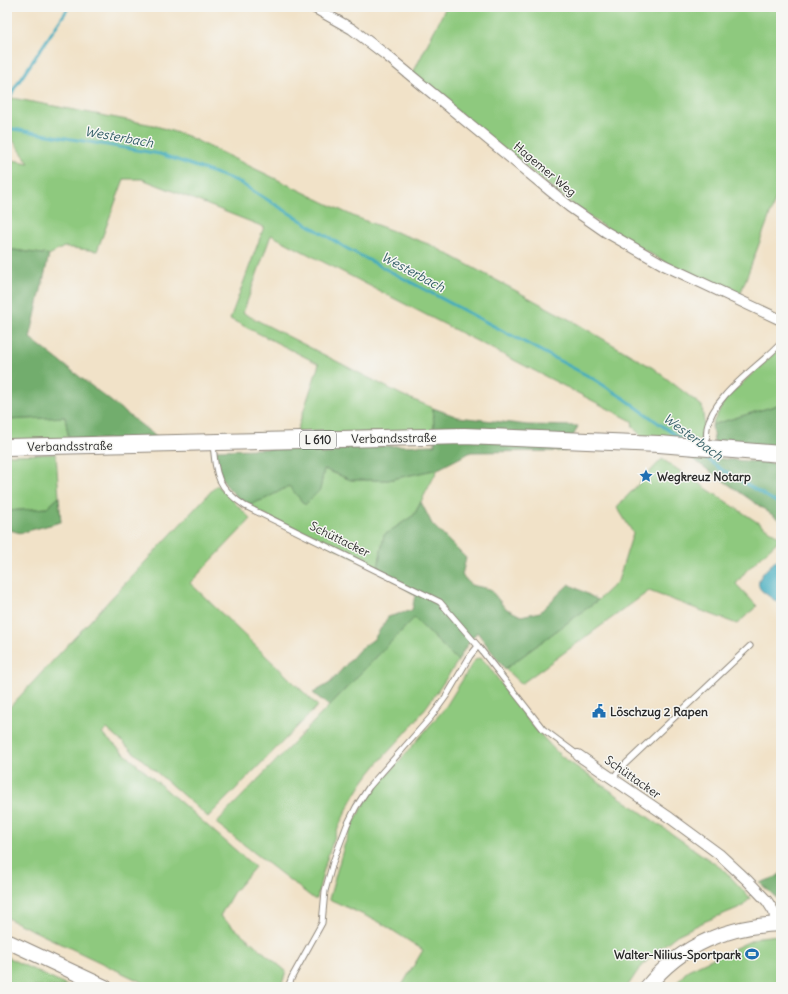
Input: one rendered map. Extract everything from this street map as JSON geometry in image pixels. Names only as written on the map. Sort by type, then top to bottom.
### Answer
[{"type":"main road","name":"Verbandsstraße","points":[[7,447],[464,436],[695,447],[781,454]]},
{"type":"street","name":"Hagemer Weg","points":[[312,7],[352,29],[386,55],[570,207],[606,232],[664,265],[781,320]]},
{"type":"street","name":"Schüttacker","points":[[578,755],[719,854],[767,901],[779,924]]},
{"type":"street","points":[[647,987],[658,974],[674,960],[698,944],[725,932],[758,925],[779,924]]},
{"type":"street","points":[[7,941],[105,987]]},
{"type":"lane","points":[[695,447],[707,427],[714,410],[723,398],[781,343]]},
{"type":"lane","name":"Schüttacker","points":[[213,443],[215,465],[221,484],[237,501],[440,602],[478,646],[543,729],[578,755]]},
{"type":"lane","points":[[288,987],[322,923],[325,891],[333,862],[347,825],[356,807],[369,787],[431,717],[478,646]]},
{"type":"lane","points":[[612,778],[620,768],[750,646]]},
{"type":"green space","points":[[446,7],[781,7],[781,185],[740,295],[665,262],[607,229],[572,204],[412,75]]},
{"type":"green space","points":[[12,98],[153,125],[187,136],[355,217],[431,245],[574,322],[653,368],[702,406],[704,423],[701,440],[641,436],[633,427],[632,421],[271,235],[243,313],[402,395],[433,408],[434,432],[296,434],[319,364],[230,319],[264,227],[142,179],[124,179],[97,251],[64,247],[49,255],[7,249],[7,159],[29,163],[7,132],[7,110]]},
{"type":"green space","points":[[7,249],[49,255],[30,338],[158,438],[69,440],[65,417],[7,420]]},
{"type":"green space","points":[[781,347],[781,404],[712,425],[725,399]]},
{"type":"green space","points":[[781,404],[781,448],[714,442],[712,425]]},
{"type":"green space","points":[[433,408],[458,417],[528,425],[578,426],[566,451],[471,452],[438,469],[388,480],[351,480],[324,469],[320,490],[305,505],[289,486],[265,499],[245,506],[225,484],[219,471],[216,450],[435,445]]},
{"type":"green space","points":[[65,417],[69,440],[7,441],[7,420]]},
{"type":"green space","points":[[56,454],[59,497],[47,508],[7,511],[7,455]]},
{"type":"green space","points":[[688,456],[781,464],[781,521]]},
{"type":"green space","points":[[662,459],[781,538],[746,571],[736,584],[757,606],[737,624],[649,591],[521,684],[505,669],[598,600],[618,581],[633,533],[617,507]]},
{"type":"green space","points":[[324,469],[351,480],[388,480],[438,469],[414,515],[384,535],[378,568],[245,506],[265,499],[289,486],[305,505],[320,490]]},
{"type":"green space","points":[[217,485],[251,519],[190,583],[318,706],[208,817],[107,729],[102,734],[255,867],[233,893],[220,916],[286,971],[281,987],[152,987],[7,918],[7,710]]},
{"type":"green space","points":[[59,497],[61,522],[20,533],[7,529],[7,511],[47,508]]},
{"type":"green space","points":[[421,502],[432,524],[466,558],[462,575],[471,585],[490,589],[505,608],[521,616],[540,612],[569,584],[598,600],[505,669],[477,632],[465,648],[458,661],[414,618],[329,706],[313,693],[330,683],[359,650],[374,639],[388,617],[412,610],[415,595],[378,568],[384,535],[414,515]]},
{"type":"green space","points":[[414,618],[458,661],[418,718],[377,765],[355,794],[334,837],[324,868],[317,899],[314,899],[216,823]]},
{"type":"green space","points":[[478,658],[482,659],[487,664],[531,723],[561,756],[725,871],[750,898],[743,906],[677,935],[654,953],[637,972],[627,987],[401,987],[423,950],[381,923],[329,899],[344,846],[353,823],[370,795],[445,708],[474,661]]},
{"type":"green space","points":[[781,873],[781,902],[760,883],[776,877]]},
{"type":"green space","name":"Walter-Nilius-Sportpark","points":[[779,935],[781,938],[781,987],[673,987],[688,970],[759,937]]},
{"type":"green space","points":[[7,957],[69,987],[7,987]]},
{"type":"water","points":[[781,556],[781,605],[762,591],[759,586],[759,582],[768,567]]},
{"type":"waterway","points":[[7,104],[14,89],[69,7]]},
{"type":"waterway","name":"Westerbach","points":[[7,128],[160,154],[237,181],[346,248],[592,378],[625,399],[682,440]]},
{"type":"waterway","name":"Westerbach","points":[[701,454],[721,469],[781,505]]},
{"type":"place","name":"Wegkreuz Notarp","points":[[646,476]]},
{"type":"place","name":"Löschzug 2 Rapen","points":[[599,711]]},
{"type":"place","name":"Walter-Nilius-Sportpark","points":[[752,954]]}]
